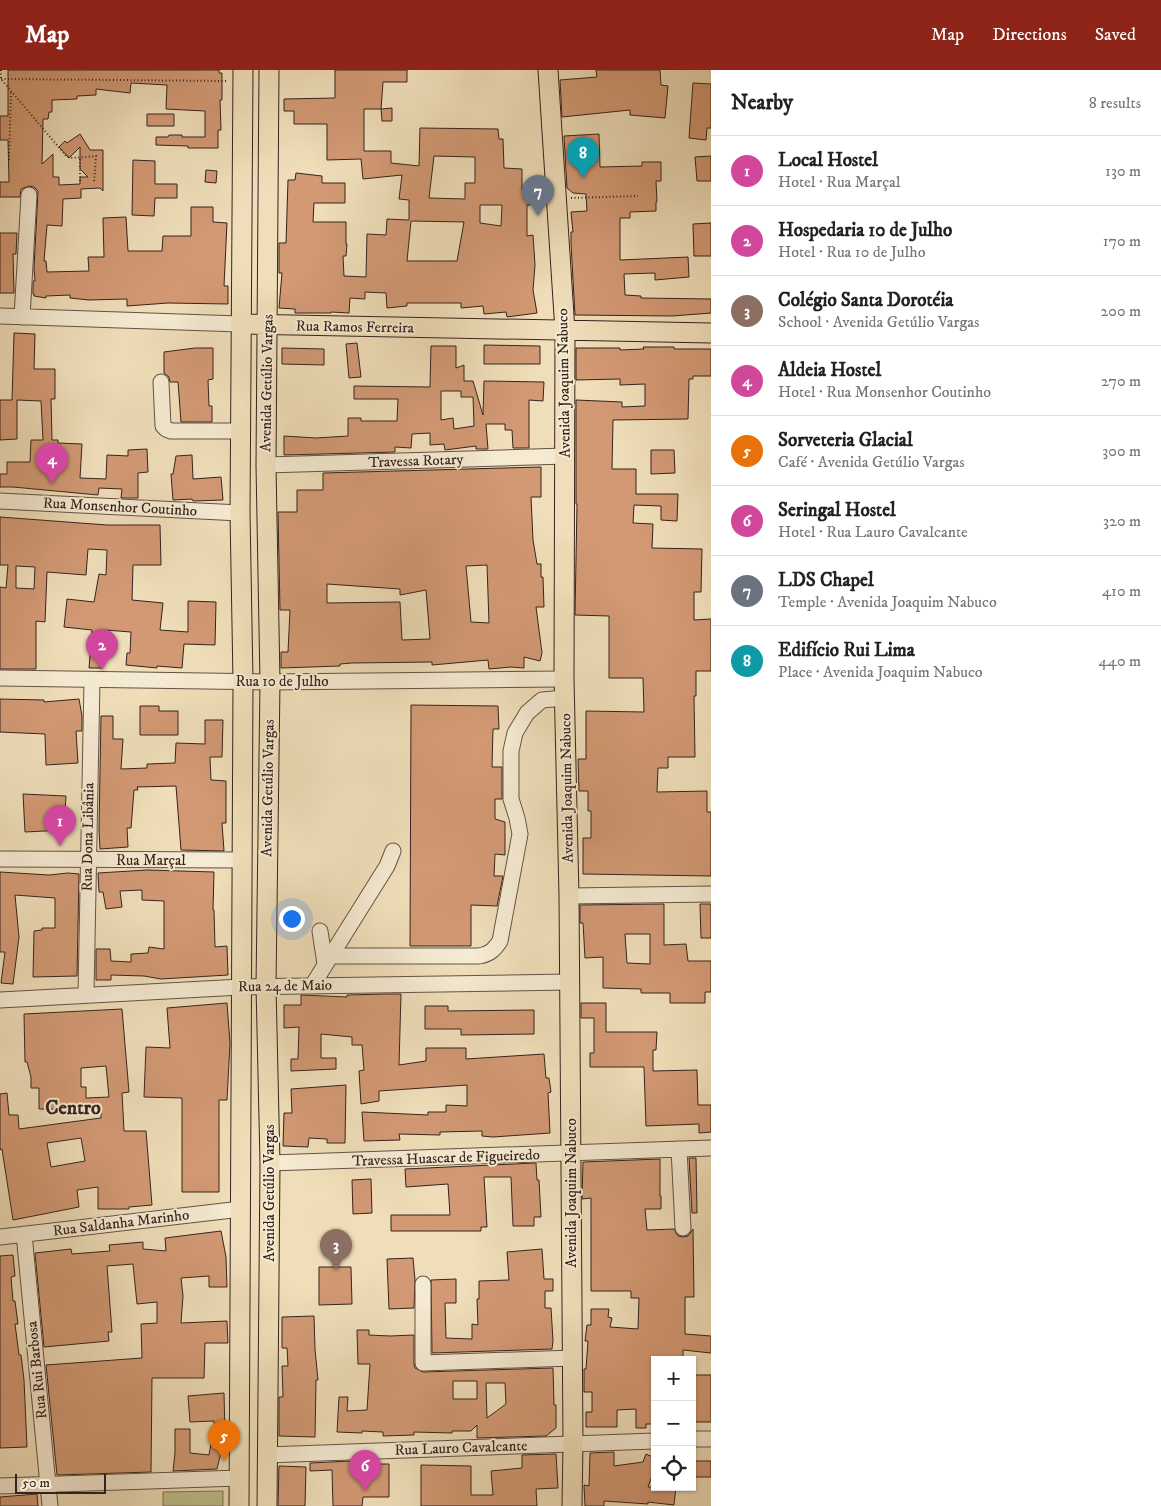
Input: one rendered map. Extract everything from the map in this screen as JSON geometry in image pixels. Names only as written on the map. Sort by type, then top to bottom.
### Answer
[{"type":"main road","name":"Avenida Getúlio Vargas","points":[[267,1506],[270,1163],[266,986],[270,682],[266,465],[269,70]]},
{"type":"main road","name":"Avenida Joaquim Nabuco","points":[[548,70],[565,331],[564,679],[570,982],[573,1358],[572,1506]]},
{"type":"main road","name":"Avenida Getúlio Vargas","points":[[239,1506],[243,681],[240,513],[240,324],[243,76]]},
{"type":"main road","name":"Rua Ramos Ferreira","points":[[240,324],[711,333]]},
{"type":"street","points":[[22,317],[29,195]]},
{"type":"street","name":"Rua Ramos Ferreira","points":[[0,316],[240,324]]},
{"type":"street","points":[[161,382],[163,426],[166,429],[171,431],[240,431]]},
{"type":"street","name":"Travessa Rotary","points":[[266,465],[566,456]]},
{"type":"street","name":"Rua Monsenhor Coutinho","points":[[0,501],[240,513]]},
{"type":"street","name":"Rua 10 de Julho","points":[[0,678],[270,682],[564,679]]},
{"type":"street","name":"Rua Dona Libânia","points":[[86,994],[92,680]]},
{"type":"street","points":[[328,960],[479,956],[488,954],[495,949],[500,941],[520,834],[511,799],[511,751],[515,734],[527,713],[542,700],[565,698]]},
{"type":"street","points":[[312,986],[387,866],[393,851]]},
{"type":"street","name":"Rua Marçal","points":[[0,859],[242,860]]},
{"type":"street","points":[[569,896],[711,894]]},
{"type":"street","points":[[320,931],[328,960]]},
{"type":"street","name":"Rua 24 de Maio","points":[[0,1000],[266,986],[570,982]]},
{"type":"street","name":"Travessa Huascar de Figueiredo","points":[[270,1163],[711,1148]]},
{"type":"street","points":[[679,1149],[683,1228]]},
{"type":"street","name":"Rua Saldanha Marinho","points":[[0,1238],[241,1209]]},
{"type":"street","name":"Rua Rui Barbosa","points":[[24,1234],[50,1506]]},
{"type":"street","points":[[423,1284],[423,1363],[573,1358]]},
{"type":"street","points":[[696,1439],[711,1439]]},
{"type":"street","name":"Rua Lauro Cavalcante","points":[[266,1455],[651,1441]]},
{"type":"street","points":[[0,1486],[239,1478]]},
{"type":"path","points":[[1,70],[0,79],[67,157],[96,156],[94,183]]},
{"type":"path","points":[[0,79],[243,76]]},
{"type":"path","points":[[9,160],[11,91]]},
{"type":"path","points":[[80,158],[80,181]]},
{"type":"path","points":[[556,199],[638,196]]},
{"type":"green space","points":[[223,1491],[223,1506],[163,1506],[163,1492]]},
{"type":"building","points":[[8,70],[219,70],[219,73],[222,73],[222,100],[220,100],[221,130],[218,130],[218,148],[156,145],[156,137],[182,135],[182,137],[205,137],[205,111],[166,109],[167,85],[131,83],[130,93],[96,89],[96,95],[77,96],[77,99],[52,100],[52,112],[49,112],[48,119],[43,119],[42,164],[53,154],[53,177],[59,177],[59,185],[80,184],[80,177],[88,177],[80,169],[80,147],[69,158],[59,147],[65,141],[67,143],[80,134],[90,150],[103,150],[103,191],[100,188],[81,189],[81,198],[63,199],[62,226],[47,225],[44,261],[46,261],[47,272],[89,271],[88,257],[104,257],[103,218],[126,217],[128,251],[162,251],[163,236],[191,236],[191,207],[213,207],[213,222],[227,223],[224,286],[228,286],[228,304],[168,303],[127,306],[127,299],[89,300],[70,298],[70,295],[46,296],[46,298],[34,296],[33,281],[35,281],[38,191],[34,187],[29,186],[21,189],[20,197],[0,197],[0,182],[9,182],[8,140],[0,140],[0,116],[8,116]]},
{"type":"building","points":[[335,70],[407,70],[407,82],[383,82],[381,109],[364,109],[364,151],[391,151],[391,163],[419,166],[420,128],[498,129],[499,139],[503,139],[504,168],[522,169],[522,190],[530,190],[530,205],[527,205],[527,236],[533,235],[535,265],[533,290],[537,313],[507,317],[506,312],[484,314],[483,306],[461,308],[461,303],[407,303],[407,306],[387,308],[386,293],[365,292],[365,299],[350,298],[349,313],[295,313],[295,309],[279,308],[282,273],[279,273],[279,243],[286,243],[288,180],[295,180],[296,173],[322,176],[322,183],[345,183],[345,203],[314,203],[313,222],[346,222],[347,244],[346,256],[343,256],[344,276],[366,277],[367,234],[386,235],[387,219],[409,220],[409,200],[399,199],[402,175],[363,179],[361,159],[327,160],[327,124],[294,124],[294,111],[284,111],[284,99],[335,98]],"holes":[[[434,156],[475,157],[475,183],[465,183],[465,199],[429,198]],[[480,205],[502,205],[501,226],[480,223]],[[411,221],[464,222],[457,261],[407,261]]]},
{"type":"building","points":[[596,70],[660,70],[661,85],[668,86],[665,118],[630,115],[630,110],[562,117],[560,80],[597,77]]},
{"type":"building","points":[[693,83],[711,84],[711,128],[707,128],[706,140],[689,138]]},
{"type":"building","points":[[392,108],[392,121],[382,121],[381,109]]},
{"type":"building","points":[[147,114],[174,114],[174,126],[147,126]]},
{"type":"building","points":[[599,134],[600,167],[642,166],[642,162],[661,162],[661,181],[656,181],[656,211],[630,212],[630,218],[620,218],[620,260],[688,257],[689,277],[655,280],[655,273],[624,274],[625,295],[641,296],[641,298],[711,299],[711,313],[672,316],[575,315],[571,212],[587,211],[586,194],[573,193],[567,188],[564,136]]},
{"type":"building","points":[[711,156],[711,181],[697,181],[695,157]]},
{"type":"building","points":[[133,160],[155,161],[155,184],[177,184],[177,198],[155,198],[154,216],[132,215]]},
{"type":"building","points":[[206,170],[217,171],[216,183],[205,182]]},
{"type":"building","points":[[711,223],[711,256],[694,256],[693,224]]},
{"type":"building","points":[[0,233],[17,233],[16,254],[13,254],[14,293],[0,293]]},
{"type":"building","points":[[14,333],[35,334],[34,369],[55,369],[55,399],[51,399],[52,440],[58,440],[58,443],[82,444],[80,478],[106,479],[107,455],[128,456],[128,450],[147,449],[148,472],[138,473],[138,498],[121,498],[122,489],[99,488],[98,495],[0,487],[0,474],[7,474],[7,462],[30,462],[31,440],[43,440],[41,401],[17,400],[17,439],[0,440],[0,400],[12,400]]},
{"type":"building","points":[[357,343],[361,377],[349,378],[346,344]]},
{"type":"building","points":[[484,345],[540,346],[540,364],[484,364]]},
{"type":"building","points":[[431,346],[456,346],[456,368],[464,365],[464,381],[473,381],[483,415],[484,381],[544,382],[543,401],[529,400],[529,448],[513,448],[512,430],[505,430],[505,424],[486,424],[488,449],[476,449],[476,446],[445,450],[444,444],[430,445],[430,433],[412,434],[411,448],[395,447],[395,452],[284,455],[284,436],[316,438],[348,436],[348,418],[361,418],[361,421],[397,421],[398,399],[354,399],[354,386],[430,387]],"holes":[[[441,391],[461,391],[461,397],[473,397],[474,426],[454,429],[453,418],[441,420]]]},
{"type":"building","points":[[643,347],[711,349],[711,376],[693,376],[693,379],[689,379],[688,419],[613,420],[612,469],[636,469],[636,494],[678,494],[677,521],[661,520],[661,506],[634,505],[633,523],[653,524],[652,548],[702,549],[701,592],[694,592],[694,620],[711,619],[711,671],[696,671],[696,696],[694,696],[695,757],[668,757],[668,768],[658,768],[657,792],[707,791],[707,812],[711,812],[711,876],[583,874],[583,838],[591,838],[591,811],[588,811],[588,791],[579,791],[578,759],[586,759],[586,711],[644,712],[643,678],[609,678],[609,616],[575,615],[576,400],[622,402],[622,407],[645,406],[645,384],[620,385],[620,379],[576,380],[576,348],[620,348],[620,350],[644,349]]},
{"type":"building","points":[[213,348],[213,379],[208,380],[209,406],[212,406],[212,422],[181,422],[178,382],[170,382],[169,377],[164,373],[164,352]]},
{"type":"building","points":[[282,348],[324,349],[324,365],[282,364]]},
{"type":"building","points":[[651,450],[674,450],[675,473],[651,474]]},
{"type":"building","points":[[192,455],[193,479],[221,477],[223,500],[173,500],[171,474],[173,474],[176,456]]},
{"type":"building","points":[[541,467],[541,497],[531,497],[533,540],[537,564],[541,564],[541,577],[543,577],[544,607],[536,607],[542,653],[540,661],[524,657],[524,668],[489,669],[488,660],[432,665],[432,662],[352,663],[340,664],[340,666],[281,668],[281,652],[288,652],[290,610],[280,610],[278,512],[297,512],[297,490],[323,490],[323,473]],"holes":[[[487,565],[489,623],[471,622],[466,566]],[[327,584],[400,589],[400,595],[426,590],[430,639],[402,640],[400,602],[327,603]]]},
{"type":"building","points":[[0,517],[107,525],[160,525],[161,565],[133,565],[132,600],[163,603],[160,630],[188,632],[188,601],[216,602],[215,645],[184,644],[182,668],[126,665],[127,653],[130,653],[131,632],[105,630],[102,668],[89,668],[92,630],[64,627],[67,599],[94,602],[99,574],[106,575],[107,550],[88,549],[86,575],[47,572],[45,622],[36,621],[36,669],[0,669],[0,587],[6,588],[8,565],[0,565]],"holes":[[[16,566],[35,567],[34,589],[16,588]]]},
{"type":"building","points":[[0,699],[44,700],[44,702],[79,699],[82,731],[76,731],[78,763],[46,765],[45,734],[0,732]]},
{"type":"building","points":[[411,705],[498,706],[499,729],[493,729],[492,767],[502,767],[502,799],[495,799],[495,819],[505,822],[505,855],[495,854],[494,876],[503,876],[497,906],[471,905],[471,946],[410,946]]},
{"type":"building","points":[[140,706],[159,706],[159,711],[178,711],[178,735],[140,735]]},
{"type":"building","points":[[101,716],[113,716],[113,739],[123,739],[121,769],[147,768],[147,764],[175,763],[176,743],[205,744],[205,720],[223,720],[222,757],[210,757],[211,780],[226,781],[226,823],[222,823],[224,851],[181,850],[176,786],[137,787],[138,790],[134,790],[131,828],[127,828],[128,847],[100,849]]},
{"type":"building","points":[[23,794],[66,796],[64,830],[25,832]]},
{"type":"building","points":[[147,870],[214,872],[213,910],[215,947],[227,946],[228,975],[161,979],[144,976],[111,975],[111,980],[96,980],[96,949],[110,949],[111,961],[131,962],[131,954],[148,953],[149,947],[164,949],[164,901],[142,900],[142,890],[120,891],[122,907],[106,909],[103,892],[99,892],[98,873]]},
{"type":"building","points":[[0,872],[49,875],[79,874],[77,976],[33,977],[34,931],[42,930],[42,928],[55,928],[55,898],[15,895],[19,937],[13,984],[1,983],[5,952],[0,952]]},
{"type":"building","points":[[664,904],[664,945],[686,944],[688,961],[711,961],[711,992],[705,992],[705,1003],[670,1003],[670,993],[641,993],[641,989],[603,988],[603,957],[585,958],[583,923],[580,923],[580,905]],"holes":[[[625,934],[650,934],[650,964],[627,963]]]},
{"type":"building","points":[[700,904],[711,904],[711,938],[701,938]]},
{"type":"building","points":[[401,994],[399,1065],[426,1061],[426,1048],[466,1048],[466,1059],[544,1054],[546,1078],[549,1078],[551,1092],[548,1093],[550,1133],[493,1137],[482,1136],[482,1131],[440,1132],[440,1135],[399,1134],[400,1140],[364,1141],[362,1112],[428,1115],[428,1112],[446,1112],[446,1105],[467,1106],[467,1085],[379,1091],[379,1101],[361,1104],[359,1071],[364,1070],[362,1045],[352,1045],[352,1037],[321,1034],[321,1058],[336,1058],[336,1069],[291,1071],[291,1059],[298,1059],[299,1027],[284,1028],[284,1005],[301,1005],[301,995],[347,997],[347,995]]},
{"type":"building","points":[[227,1003],[230,1043],[227,1100],[219,1100],[219,1192],[182,1192],[182,1098],[144,1097],[146,1047],[170,1048],[167,1008]]},
{"type":"building","points":[[581,1003],[606,1003],[606,1032],[657,1032],[656,1050],[653,1050],[653,1071],[697,1070],[698,1105],[711,1105],[711,1132],[699,1133],[699,1124],[646,1126],[644,1067],[590,1067],[590,1053],[594,1053],[594,1018],[581,1018]]},
{"type":"building","points":[[425,1006],[448,1006],[448,1011],[534,1010],[534,1034],[461,1035],[461,1029],[425,1029]]},
{"type":"building","points":[[122,1009],[129,1092],[122,1093],[124,1131],[146,1131],[152,1205],[129,1207],[129,1209],[98,1209],[98,1187],[77,1190],[79,1207],[13,1220],[2,1149],[0,1150],[0,1094],[7,1093],[9,1115],[18,1115],[19,1129],[101,1118],[101,1110],[39,1109],[39,1088],[31,1088],[31,1077],[27,1062],[25,1062],[24,1014]],"holes":[[[106,1066],[109,1097],[86,1098],[86,1087],[81,1087],[81,1068]],[[81,1138],[85,1161],[51,1167],[47,1143]]]},
{"type":"building","points":[[346,1085],[345,1143],[327,1143],[327,1139],[309,1138],[308,1147],[283,1146],[284,1113],[292,1113],[291,1089]]},
{"type":"building","points":[[689,1158],[696,1158],[697,1213],[692,1213]]},
{"type":"building","points":[[660,1159],[661,1209],[645,1209],[647,1230],[674,1229],[678,1236],[683,1237],[688,1236],[693,1229],[694,1297],[685,1297],[685,1334],[711,1336],[711,1353],[683,1350],[683,1356],[651,1356],[651,1424],[646,1424],[646,1428],[636,1428],[636,1409],[617,1410],[617,1427],[586,1427],[586,1412],[592,1412],[592,1392],[584,1392],[584,1369],[586,1369],[588,1341],[585,1341],[587,1325],[591,1325],[591,1309],[609,1309],[608,1317],[612,1318],[610,1327],[638,1329],[639,1298],[631,1298],[631,1291],[591,1291],[591,1198],[582,1199],[583,1162]]},
{"type":"building","points":[[536,1163],[541,1217],[534,1217],[534,1226],[513,1226],[511,1177],[484,1177],[487,1227],[481,1227],[481,1231],[391,1231],[391,1215],[450,1215],[448,1184],[406,1187],[405,1169]]},
{"type":"building","points":[[371,1179],[372,1213],[353,1214],[352,1180]]},
{"type":"building","points":[[221,1231],[226,1257],[227,1287],[209,1287],[209,1276],[181,1278],[183,1296],[181,1323],[227,1321],[228,1343],[205,1343],[204,1378],[152,1378],[151,1472],[57,1475],[46,1365],[142,1358],[141,1324],[157,1323],[157,1302],[137,1304],[133,1264],[107,1266],[112,1332],[108,1332],[109,1341],[44,1347],[35,1253],[71,1249],[72,1254],[110,1251],[109,1245],[143,1242],[143,1249],[166,1251],[165,1238]]},
{"type":"building","points":[[542,1249],[544,1279],[553,1279],[553,1291],[545,1291],[545,1308],[551,1308],[552,1349],[432,1353],[431,1280],[456,1279],[456,1303],[445,1303],[446,1338],[472,1339],[472,1324],[478,1325],[477,1299],[479,1299],[479,1281],[509,1280],[507,1252]]},
{"type":"building","points":[[13,1255],[15,1276],[11,1277],[13,1301],[15,1301],[18,1324],[15,1324],[24,1380],[27,1447],[0,1448],[0,1256]]},
{"type":"building","points":[[413,1258],[415,1280],[414,1308],[389,1309],[387,1259]]},
{"type":"building","points":[[319,1267],[351,1267],[352,1304],[319,1305]]},
{"type":"building","points":[[314,1316],[318,1380],[316,1380],[315,1437],[279,1436],[279,1397],[283,1397],[282,1366],[288,1366],[287,1348],[282,1348],[282,1317]]},
{"type":"building","points":[[357,1330],[369,1330],[369,1335],[414,1335],[414,1364],[415,1368],[423,1372],[553,1368],[556,1428],[546,1436],[477,1438],[477,1425],[471,1431],[452,1431],[452,1433],[414,1432],[414,1435],[383,1436],[383,1432],[337,1432],[339,1397],[348,1397],[347,1411],[367,1410],[370,1364],[358,1364]],"holes":[[[453,1381],[477,1381],[477,1399],[453,1399]],[[486,1383],[505,1383],[506,1404],[487,1418]]]},
{"type":"building","points":[[696,1375],[711,1375],[711,1422],[696,1422]]},
{"type":"building","points":[[224,1393],[225,1435],[217,1469],[173,1471],[175,1429],[190,1429],[190,1453],[209,1455],[211,1444],[215,1445],[214,1421],[190,1422],[188,1396]]},
{"type":"building","points":[[614,1452],[614,1466],[643,1462],[646,1454],[651,1456],[651,1479],[648,1487],[651,1487],[651,1491],[676,1491],[674,1505],[648,1502],[648,1504],[604,1501],[604,1506],[585,1506],[584,1485],[589,1486],[590,1453]]},
{"type":"building","points":[[556,1454],[558,1488],[536,1489],[537,1506],[421,1506],[421,1465],[471,1466],[471,1495],[493,1495],[491,1471],[522,1468],[522,1455]]},
{"type":"building","points":[[351,1461],[352,1464],[389,1464],[389,1497],[363,1497],[362,1506],[333,1506],[332,1470],[310,1471],[310,1463]]},
{"type":"building","points":[[696,1461],[711,1461],[711,1477],[696,1477]]},
{"type":"building","points":[[279,1466],[306,1467],[305,1506],[278,1506]]},
{"type":"building","points":[[37,1494],[38,1506],[0,1506],[0,1497]]},
{"type":"place","name":"Edifício Rui Lima","points":[[583,178]]},
{"type":"place","name":"LDS Chapel","points":[[538,216]]},
{"type":"place","name":"Aldeia Hostel","points":[[52,484]]},
{"type":"place","name":"Hospedaria 10 de Julho","points":[[102,670]]},
{"type":"place","name":"Local Hostel","points":[[60,846]]},
{"type":"place","name":"Colégio Santa Dorotéia","points":[[336,1270]]},
{"type":"place","name":"Sorveteria Glacial","points":[[224,1461]]},
{"type":"place","name":"Seringal Hostel","points":[[365,1491]]},
{"type":"district","name":"Centro","points":[[73,1108]]}]
